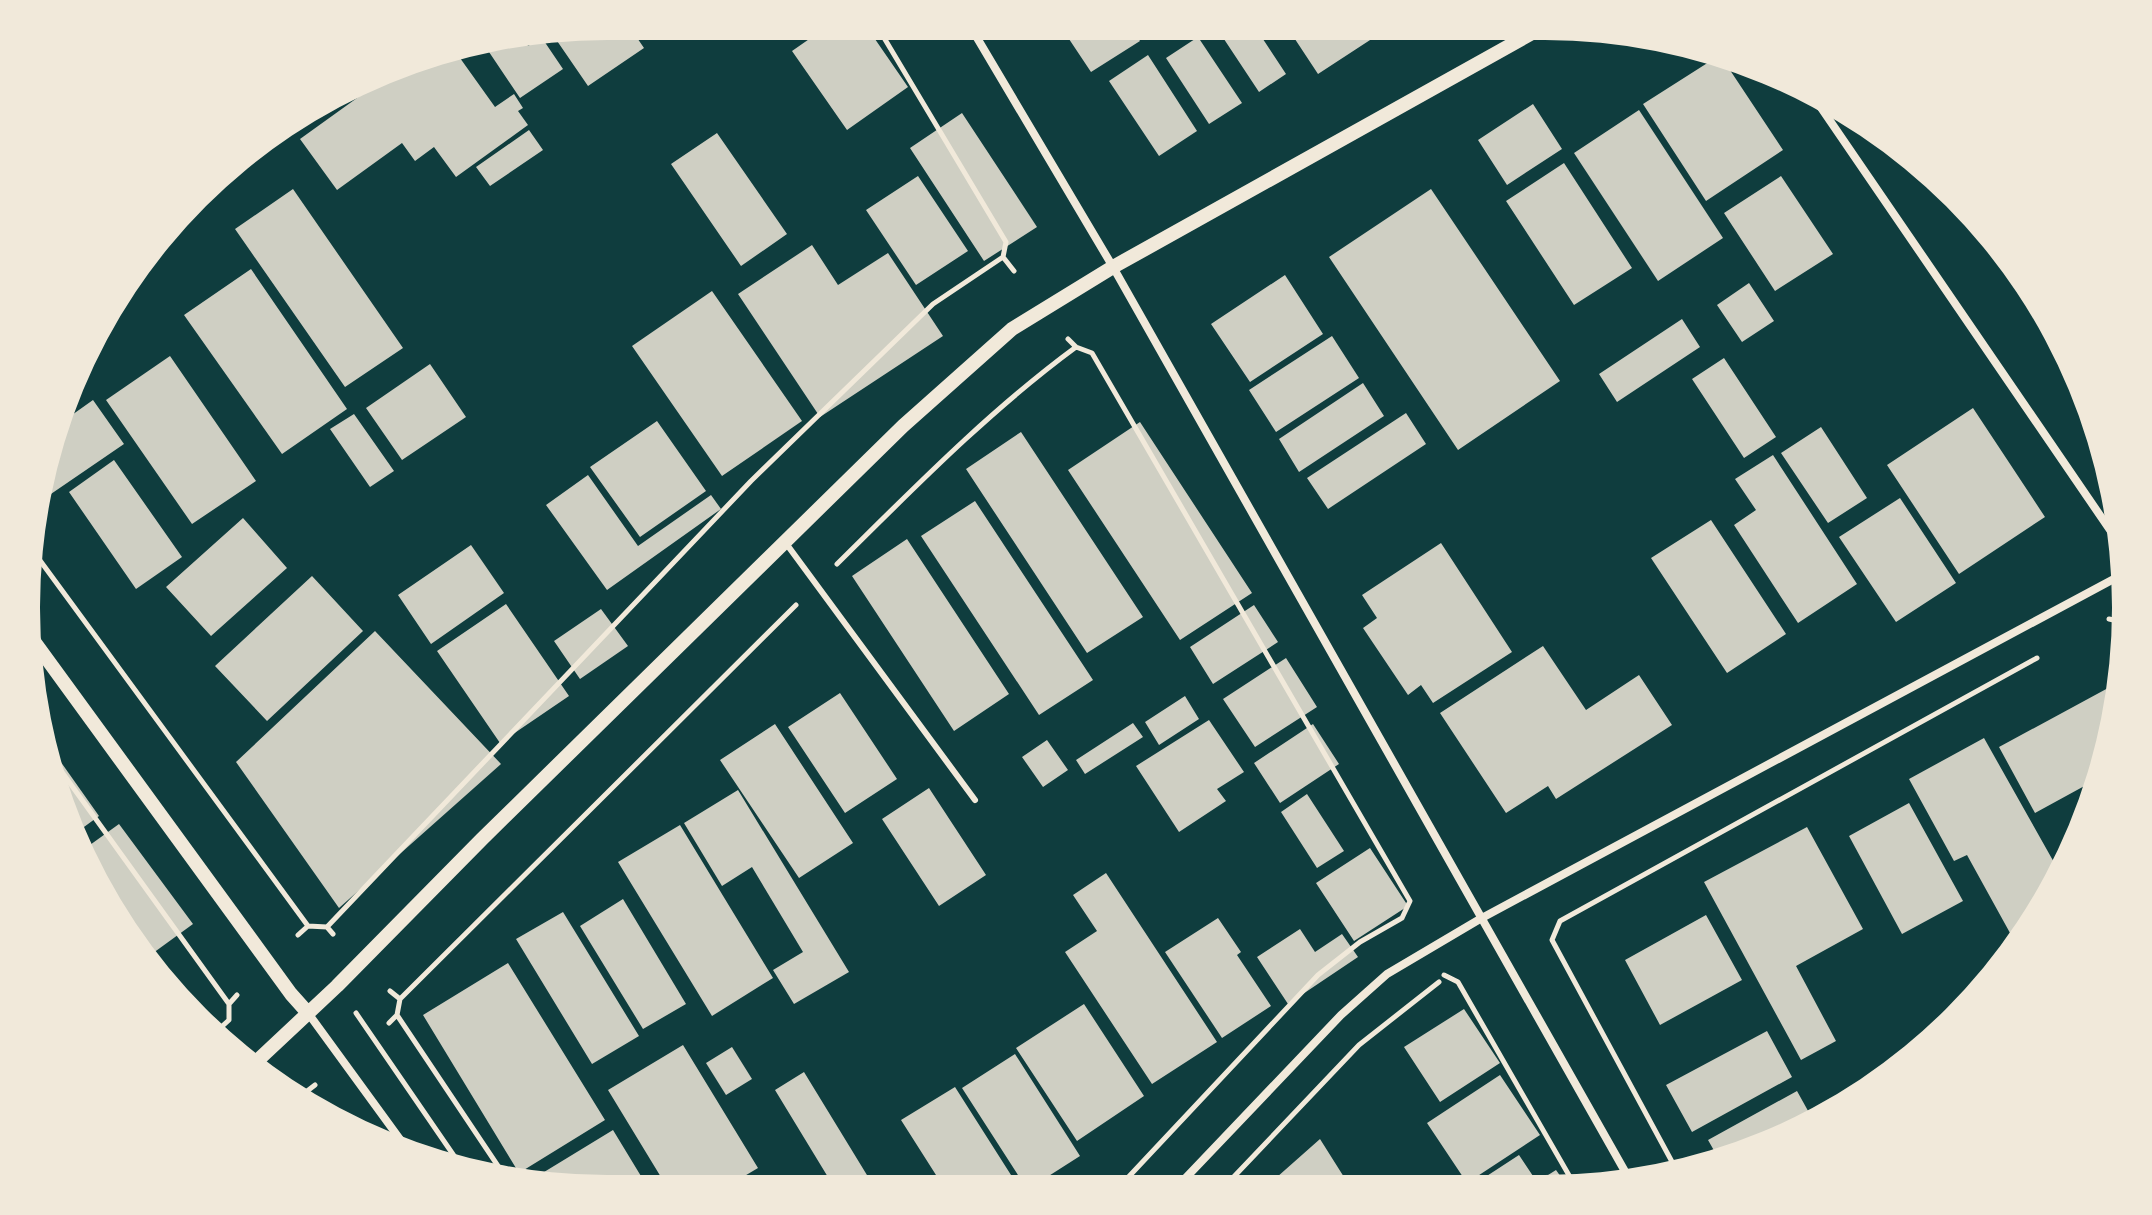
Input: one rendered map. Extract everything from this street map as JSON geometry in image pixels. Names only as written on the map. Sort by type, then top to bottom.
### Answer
[{"type":"street","points":[[978,40],[1113,267],[1624,1169]]},
{"type":"street","points":[[261,1057],[337,986],[482,839],[903,426],[1012,329],[1113,267],[1520,40]]},
{"type":"street","points":[[1826,115],[2105,523]]},
{"type":"street","points":[[1188,1175],[1341,1015],[1387,974],[1480,919],[2111,580]]},
{"type":"street","points":[[42,652],[396,1134]]},
{"type":"lane","points":[[785,542],[975,800]]},
{"type":"path","points":[[327,927],[751,481],[933,304],[1003,257],[1006,242],[885,40]]},
{"type":"path","points":[[1003,257],[1014,271]]},
{"type":"path","points":[[1068,339],[1076,347],[1092,353],[1410,901],[1402,918],[1360,942],[1318,975],[1130,1175]]},
{"type":"path","points":[[827,575],[928,474],[1046,369],[1076,347]]},
{"type":"path","points":[[42,563],[308,926]]},
{"type":"path","points":[[389,1023],[397,1015],[400,999],[805,597]]},
{"type":"path","points":[[2097,625],[2112,618]]},
{"type":"path","points":[[1544,943],[1552,940],[1560,921],[2042,656]]},
{"type":"path","points":[[66,778],[229,1004],[229,1020],[236,1028]]},
{"type":"path","points":[[1402,918],[1408,925]]},
{"type":"path","points":[[298,935],[308,926],[327,927],[333,934]]},
{"type":"path","points":[[1552,940],[1671,1160]]},
{"type":"path","points":[[1236,1175],[1359,1045],[1446,976],[1458,982],[1568,1174]]},
{"type":"path","points":[[1458,982],[1465,978]]},
{"type":"path","points":[[337,986],[452,1153]]},
{"type":"path","points":[[390,991],[400,999]]},
{"type":"path","points":[[229,1004],[237,995]]},
{"type":"path","points":[[397,1015],[497,1164]]},
{"type":"path","points":[[223,1025],[229,1020]]},
{"type":"path","points":[[308,1089],[315,1085]]},
{"type":"building","points":[[639,40],[644,48],[588,86],[558,42]]},
{"type":"building","points":[[808,40],[876,40],[908,87],[847,130],[792,51]]},
{"type":"building","points":[[1070,40],[1139,40],[1140,41],[1091,72]]},
{"type":"building","points":[[1193,40],[1200,40],[1242,103],[1209,124],[1166,58]]},
{"type":"building","points":[[1225,40],[1264,40],[1286,74],[1259,92]]},
{"type":"building","points":[[1296,40],[1370,40],[1318,74]]},
{"type":"building","points":[[546,44],[563,69],[520,98],[489,53]]},
{"type":"building","points":[[1148,55],[1197,131],[1159,156],[1109,81]]},
{"type":"building","points":[[461,59],[495,107],[514,94],[523,108],[518,111],[528,125],[456,177],[434,147],[415,161],[402,143],[337,190],[300,139],[357,99],[390,83]]},
{"type":"building","points":[[1706,64],[1727,70],[1783,150],[1706,201],[1643,104]]},
{"type":"building","points":[[1533,104],[1562,149],[1507,185],[1478,140]]},
{"type":"building","points":[[1639,110],[1723,238],[1658,281],[1574,153]]},
{"type":"building","points":[[962,113],[1037,227],[984,261],[910,148]]},
{"type":"building","points":[[529,130],[543,150],[490,186],[476,167]]},
{"type":"building","points":[[717,133],[787,234],[741,266],[671,164]]},
{"type":"building","points":[[1564,163],[1632,268],[1574,305],[1506,201]]},
{"type":"building","points":[[918,176],[968,251],[916,285],[866,210]]},
{"type":"building","points":[[1781,176],[1833,254],[1775,291],[1724,213]]},
{"type":"building","points":[[293,189],[403,348],[345,387],[235,229]]},
{"type":"building","points":[[1431,189],[1560,381],[1458,450],[1329,257]]},
{"type":"building","points":[[812,245],[838,285],[888,253],[943,336],[820,417],[738,294]]},
{"type":"building","points":[[251,269],[347,409],[282,454],[184,315]]},
{"type":"building","points":[[1285,275],[1323,334],[1250,382],[1211,324]]},
{"type":"building","points":[[1749,283],[1774,321],[1742,342],[1717,305]]},
{"type":"building","points":[[712,291],[802,421],[722,476],[632,346]]},
{"type":"building","points":[[1682,319],[1700,347],[1617,402],[1599,374]]},
{"type":"building","points":[[1332,336],[1359,378],[1276,432],[1249,390]]},
{"type":"building","points":[[170,356],[256,481],[192,524],[106,400]]},
{"type":"building","points":[[1724,358],[1776,437],[1744,458],[1692,379]]},
{"type":"building","points":[[430,364],[466,417],[402,460],[366,408]]},
{"type":"building","points":[[1363,383],[1384,416],[1299,472],[1279,439]]},
{"type":"building","points":[[93,400],[124,444],[52,493],[59,461],[74,413]]},
{"type":"building","points":[[1973,408],[2045,517],[1959,574],[1887,465]]},
{"type":"building","points":[[1406,413],[1426,444],[1328,509],[1307,478]]},
{"type":"building","points":[[354,414],[394,471],[370,487],[330,429]]},
{"type":"building","points":[[657,421],[706,491],[640,537],[590,467]]},
{"type":"building","points":[[1140,422],[1252,593],[1180,640],[1068,470]]},
{"type":"building","points":[[1821,427],[1867,498],[1828,523],[1781,453]]},
{"type":"building","points":[[1021,432],[1143,617],[1087,653],[966,469]]},
{"type":"building","points":[[1773,455],[1857,584],[1798,623],[1734,525],[1756,510],[1735,479]]},
{"type":"building","points":[[114,460],[182,557],[136,589],[69,492]]},
{"type":"building","points":[[588,475],[638,546],[711,495],[721,509],[607,590],[546,505]]},
{"type":"building","points":[[1900,498],[1956,583],[1896,622],[1839,537]]},
{"type":"building","points":[[975,501],[1093,680],[1039,715],[921,536]]},
{"type":"building","points":[[243,518],[287,568],[211,636],[166,587]]},
{"type":"building","points":[[1711,520],[1786,634],[1727,673],[1651,558]]},
{"type":"building","points":[[907,539],[1009,694],[954,731],[852,576]]},
{"type":"building","points":[[1441,543],[1512,652],[1433,703],[1421,685],[1408,695],[1363,628],[1377,618],[1362,595]]},
{"type":"building","points":[[471,545],[504,593],[431,644],[398,595]]},
{"type":"building","points":[[312,576],[363,631],[267,721],[215,666]]},
{"type":"building","points":[[506,604],[569,696],[500,743],[437,651]]},
{"type":"building","points":[[1254,605],[1278,642],[1213,684],[1190,647]]},
{"type":"building","points":[[601,609],[628,646],[580,679],[554,641]]},
{"type":"building","points":[[375,631],[501,764],[339,908],[236,762]]},
{"type":"building","points":[[1543,646],[1586,710],[1639,675],[1672,725],[1556,799],[1548,786],[1506,813],[1440,713]]},
{"type":"building","points":[[1286,658],[1317,707],[1255,747],[1223,699]]},
{"type":"building","points":[[2106,689],[2083,787],[2035,813],[1999,747]]},
{"type":"building","points":[[840,693],[897,779],[845,813],[788,727]]},
{"type":"building","points":[[1185,696],[1199,719],[1159,745],[1145,722]]},
{"type":"building","points":[[1209,720],[1244,772],[1217,789],[1226,801],[1179,832],[1136,766]]},
{"type":"building","points":[[1133,723],[1143,737],[1085,774],[1076,760]]},
{"type":"building","points":[[775,724],[853,843],[799,878],[720,760]]},
{"type":"building","points":[[1313,724],[1339,764],[1280,803],[1254,763]]},
{"type":"building","points":[[1984,738],[2052,859],[2010,932],[1967,855],[1954,861],[1909,779]]},
{"type":"building","points":[[1047,740],[1068,770],[1043,787],[1022,757]]},
{"type":"building","points":[[62,764],[99,816],[84,827]]},
{"type":"building","points":[[929,788],[986,875],[939,906],[882,819]]},
{"type":"building","points":[[738,790],[849,972],[794,1004],[773,970],[803,952],[752,867],[722,886],[684,823]]},
{"type":"building","points":[[1307,794],[1344,851],[1317,868],[1281,812]]},
{"type":"building","points":[[1909,803],[1963,901],[1902,934],[1849,836]]},
{"type":"building","points":[[119,824],[193,924],[156,951],[116,891],[92,844]]},
{"type":"building","points":[[680,825],[773,978],[712,1016],[618,862]]},
{"type":"building","points":[[1807,827],[1863,929],[1796,966],[1836,1041],[1801,1060],[1704,882]]},
{"type":"building","points":[[1370,848],[1408,906],[1354,941],[1316,883]]},
{"type":"building","points":[[1106,873],[1217,1042],[1152,1084],[1065,952],[1097,931],[1073,895]]},
{"type":"building","points":[[623,899],[686,1004],[643,1029],[580,926]]},
{"type":"building","points":[[563,912],[639,1036],[592,1064],[516,939]]},
{"type":"building","points":[[1706,915],[1742,980],[1660,1025],[1625,960]]},
{"type":"building","points":[[1218,918],[1241,952],[1237,955],[1271,1006],[1222,1038],[1165,952]]},
{"type":"building","points":[[1300,929],[1315,952],[1342,934],[1358,957],[1288,1004],[1257,957]]},
{"type":"building","points":[[508,963],[605,1120],[526,1169],[515,1167],[423,1015]]},
{"type":"building","points":[[1084,1004],[1144,1096],[1077,1141],[1016,1048]]},
{"type":"building","points":[[1464,1009],[1500,1063],[1440,1102],[1404,1047]]},
{"type":"building","points":[[1767,1031],[1792,1077],[1692,1132],[1666,1085]]},
{"type":"building","points":[[683,1045],[758,1168],[746,1175],[660,1175],[608,1090]]},
{"type":"building","points":[[732,1047],[752,1079],[726,1095],[706,1063]]},
{"type":"building","points":[[1015,1054],[1080,1156],[1050,1175],[1018,1175],[962,1088]]},
{"type":"building","points":[[804,1072],[867,1175],[827,1175],[775,1090]]},
{"type":"building","points":[[1500,1075],[1540,1135],[1479,1175],[1462,1175],[1427,1123]]},
{"type":"building","points":[[955,1087],[1011,1175],[936,1175],[901,1120]]},
{"type":"building","points":[[1797,1091],[1807,1110],[1727,1145],[1713,1149],[1708,1140]]},
{"type":"building","points":[[613,1130],[640,1175],[570,1174],[545,1171]]},
{"type":"building","points":[[1320,1139],[1343,1175],[1279,1175]]},
{"type":"building","points":[[1519,1155],[1532,1175],[1488,1175]]}]
